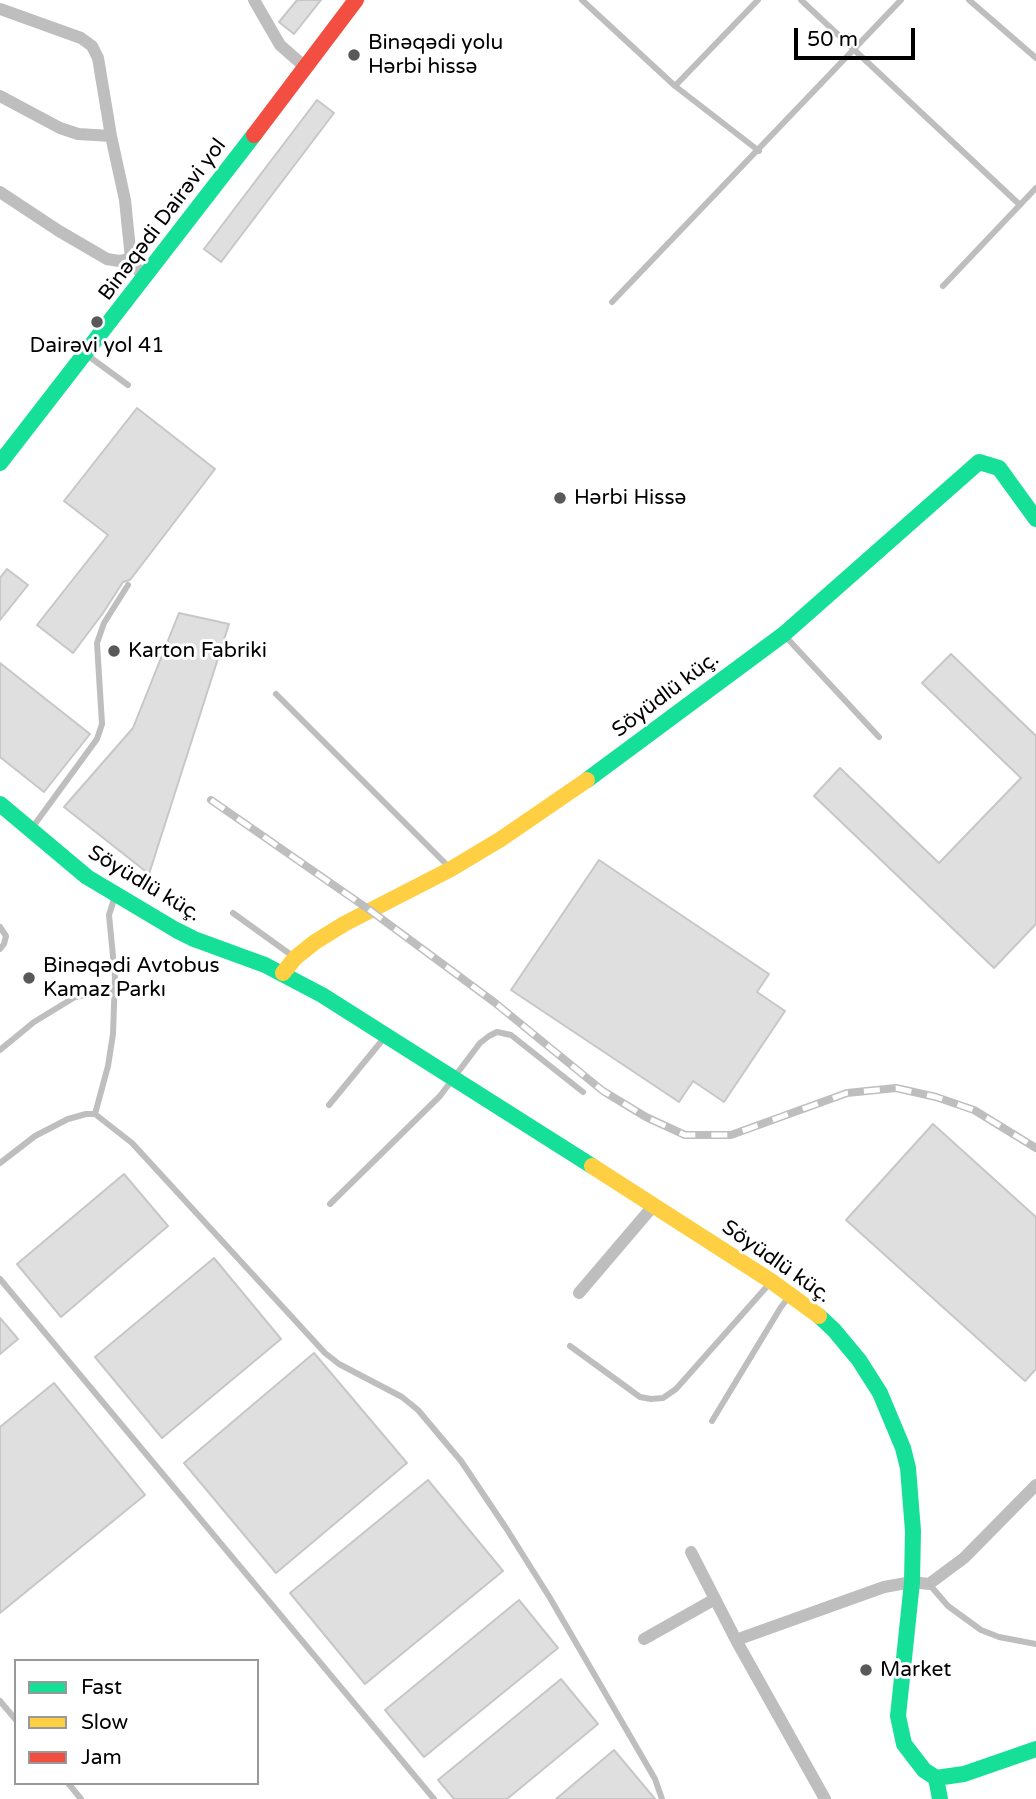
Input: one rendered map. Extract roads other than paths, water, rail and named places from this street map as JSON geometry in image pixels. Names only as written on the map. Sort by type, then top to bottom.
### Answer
[{"type":"street","name":"Binəqədi Dairəvi yol","points":[[0,463],[146,277],[356,0]]},
{"type":"street","points":[[259,2],[281,45],[305,67]]},
{"type":"street","points":[[0,9],[80,38],[92,46],[98,58],[125,200],[131,259],[135,268],[146,277]]},
{"type":"street","points":[[0,96],[69,131],[111,136]]},
{"type":"street","points":[[0,192],[59,232],[107,259],[131,259]]},
{"type":"street","name":"Söyüdlü küç.","points":[[283,973],[295,958],[315,942],[451,869],[502,839],[562,798],[784,634],[979,462],[999,468],[1036,519]]},
{"type":"street","name":"Söyüdlü küç.","points":[[0,804],[87,877],[194,939],[283,973],[654,1205],[771,1281],[834,1330],[859,1360],[880,1393],[903,1448],[911,1489],[912,1582],[898,1716],[900,1731],[913,1759],[936,1777]]},
{"type":"street","points":[[579,1293],[654,1205]]},
{"type":"street","points":[[736,1640],[884,1587],[912,1582],[929,1584],[964,1558],[1036,1485]]},
{"type":"street","points":[[691,1552],[736,1640],[825,1799]]},
{"type":"street","points":[[643,1639],[715,1599]]},
{"type":"street","points":[[940,1799],[936,1777],[964,1774],[1036,1749]]},
{"type":"lane","points":[[582,0],[675,86],[759,151]]},
{"type":"lane","points":[[675,86],[758,0]]},
{"type":"lane","points":[[801,0],[1020,205]]},
{"type":"lane","points":[[612,302],[901,0]]},
{"type":"lane","points":[[970,0],[1036,58]]},
{"type":"lane","points":[[943,286],[1036,188]]},
{"type":"lane","points":[[86,354],[128,385]]},
{"type":"lane","points":[[31,830],[97,739],[102,724],[97,643],[104,623],[128,585]]},
{"type":"lane","points":[[784,634],[878,737]]},
{"type":"lane","points":[[276,694],[451,869]]},
{"type":"lane","points":[[95,1114],[108,1066],[115,993],[109,915],[116,894]]},
{"type":"lane","points":[[233,913],[295,958]]},
{"type":"lane","points":[[0,927],[6,936],[5,944],[0,949]]},
{"type":"lane","points":[[1,1048],[34,1022],[75,997],[97,992],[115,993]]},
{"type":"lane","points":[[330,1204],[440,1096],[480,1043],[498,1032],[511,1035],[583,1092]]},
{"type":"lane","points":[[329,1105],[386,1036]]},
{"type":"lane","points":[[0,1163],[35,1136],[68,1119],[95,1114],[132,1143],[325,1353],[339,1364],[402,1397],[418,1410],[441,1436],[506,1528],[550,1598],[655,1779],[662,1799]]},
{"type":"lane","points":[[0,1279],[434,1799]]},
{"type":"lane","points":[[570,1346],[640,1396],[663,1398],[676,1389],[771,1281]]},
{"type":"lane","points":[[712,1421],[791,1295]]},
{"type":"lane","points":[[929,1584],[948,1606],[981,1630],[999,1637],[1036,1644]]},
{"type":"lane","points":[[0,1701],[14,1718]]},
{"type":"lane","points":[[70,1785],[81,1799]]},
{"type":"railway","points":[[211,800],[371,911],[494,1002],[603,1091],[646,1117],[685,1135],[731,1135],[847,1093],[896,1088],[936,1097],[974,1110],[1036,1148]]},
{"type":"place","name":"Binəqədi yolu Hərbi hissə","points":[[354,55]]},
{"type":"place","name":"Dairəvi yol 41","points":[[97,322]]},
{"type":"place","name":"Hərbi Hissə","points":[[560,498]]},
{"type":"place","name":"Karton Fabriki","points":[[114,651]]},
{"type":"place","name":"Binəqədi Avtobus Kamaz Parkı","points":[[29,978]]},
{"type":"place","name":"Market","points":[[866,1670]]}]
